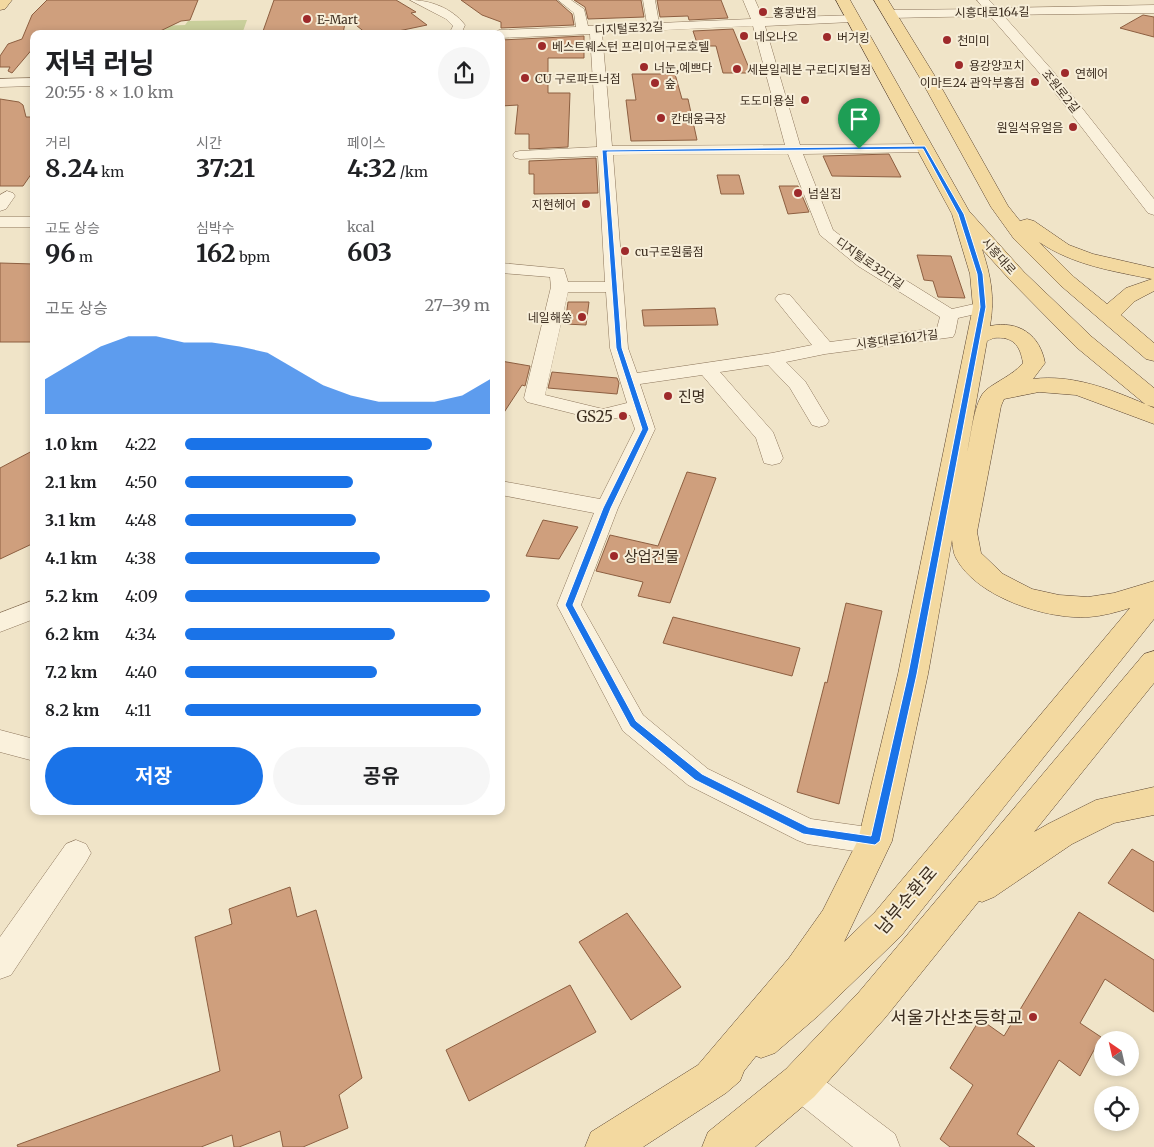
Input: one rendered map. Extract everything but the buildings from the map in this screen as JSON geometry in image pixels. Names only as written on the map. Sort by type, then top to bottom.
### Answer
[{"type":"main road","points":[[0,6],[5,0]]},
{"type":"main road","name":"시흥대로","points":[[843,0],[961,214],[1017,276],[1084,342],[1154,400]]},
{"type":"main road","points":[[881,0],[882,16],[928,78],[1000,207],[1021,235],[1044,260],[1154,354]]},
{"type":"main road","name":"디지털로32길","points":[[852,18],[882,16]]},
{"type":"main road","points":[[1000,207],[1062,249],[1087,259],[1154,274]]},
{"type":"main road","points":[[712,1079],[802,971],[836,922],[875,841],[913,674],[983,307],[980,274],[961,214]]},
{"type":"main road","points":[[1109,317],[1118,303],[1130,294],[1154,286]]},
{"type":"main road","points":[[976,338],[988,332],[1011,332],[1025,339],[1033,350],[1034,363],[1025,375],[995,394],[989,406],[964,532],[968,556],[993,581],[1025,597],[1059,605],[1088,607],[1114,603],[1154,591]]},
{"type":"main road","points":[[995,394],[1019,387],[1046,384],[1076,386],[1106,395],[1154,418]]},
{"type":"main road","name":"남부순환로","points":[[606,1147],[712,1079],[805,1003],[888,924],[1154,599]]},
{"type":"main road","points":[[723,1147],[800,1083],[872,1005],[1154,662]]},
{"type":"main road","points":[[958,902],[1060,834],[1108,810],[1154,801]]},
{"type":"street","points":[[416,0],[450,16],[459,25],[457,30]]},
{"type":"street","points":[[564,0],[580,12],[589,30],[604,151],[619,348],[645,429],[607,508],[569,605],[633,723],[698,777],[807,831],[875,841]]},
{"type":"street","points":[[649,0],[654,27]]},
{"type":"street","points":[[749,0],[758,22]]},
{"type":"street","name":"조원로2길","points":[[983,0],[1047,73],[1154,210]]},
{"type":"street","name":"시흥대로164길","points":[[882,16],[1154,9]]},
{"type":"street","name":"디지털로32길","points":[[505,34],[852,18]]},
{"type":"street","name":"디지털로32다길","points":[[758,22],[794,150],[826,232],[864,262],[950,315]]},
{"type":"street","points":[[0,83],[30,82]]},
{"type":"street","points":[[520,155],[604,151],[925,148]]},
{"type":"street","points":[[0,222],[30,222]]},
{"type":"street","points":[[505,268],[558,273],[560,287],[534,398],[603,415],[638,406]]},
{"type":"street","points":[[560,287],[614,287]]},
{"type":"street","points":[[784,299],[825,348]]},
{"type":"street","name":"시흥대로161가길","points":[[629,380],[825,348],[946,333],[950,315],[983,307]]},
{"type":"street","points":[[772,358],[798,385],[819,421]]},
{"type":"street","points":[[706,368],[766,437],[772,458]]},
{"type":"street","points":[[505,489],[607,508]]},
{"type":"street","points":[[0,623],[30,611]]},
{"type":"street","points":[[0,741],[30,749]]},
{"type":"street","points":[[0,964],[76,853]]},
{"type":"street","points":[[800,1083],[882,1147]]},
{"type":"green space","points":[[247,20],[243,30],[139,30],[127,27],[185,25],[188,21]]},
{"type":"place","name":"홍콩반점","points":[[763,12]]},
{"type":"place","name":"E-Mart","points":[[307,19]]},
{"type":"place","name":"네오나오","points":[[744,36]]},
{"type":"place","name":"버거킹","points":[[827,37]]},
{"type":"place","name":"천미미","points":[[947,40]]},
{"type":"place","name":"베스트웨스턴 프리미어구로호텔","points":[[542,46]]},
{"type":"place","name":"용강양꼬치","points":[[959,65]]},
{"type":"place","name":"너눈,예쁘다","points":[[644,67]]},
{"type":"place","name":"세븐일레븐 구로디지털점","points":[[737,69]]},
{"type":"place","name":"연헤어","points":[[1065,73]]},
{"type":"place","name":"CU 구로파트너점","points":[[525,78]]},
{"type":"place","name":"이마트24 관악부흥점","points":[[1035,82]]},
{"type":"place","name":"숲","points":[[655,83]]},
{"type":"place","name":"도도미용실","points":[[805,100]]},
{"type":"place","name":"칸태움극장","points":[[661,118]]},
{"type":"place","name":"원일석유얼음","points":[[1073,127]]},
{"type":"place","name":"넘실집","points":[[798,193]]},
{"type":"place","name":"지현헤어","points":[[586,204]]},
{"type":"place","name":"cu구로원룸점","points":[[625,251]]},
{"type":"place","name":"네일해쏭","points":[[582,317]]},
{"type":"place","name":"진명","points":[[668,396]]},
{"type":"place","name":"GS25","points":[[623,416]]},
{"type":"place","name":"상업건물","points":[[614,556]]},
{"type":"place","name":"서울가산초등학교","points":[[1033,1017]]},
{"type":"route","points":[[925,148],[961,214],[980,274],[983,307],[913,674],[875,841],[807,831],[698,777],[633,723],[569,605],[607,508],[645,429],[619,348],[604,151],[859,149],[925,148]]}]
